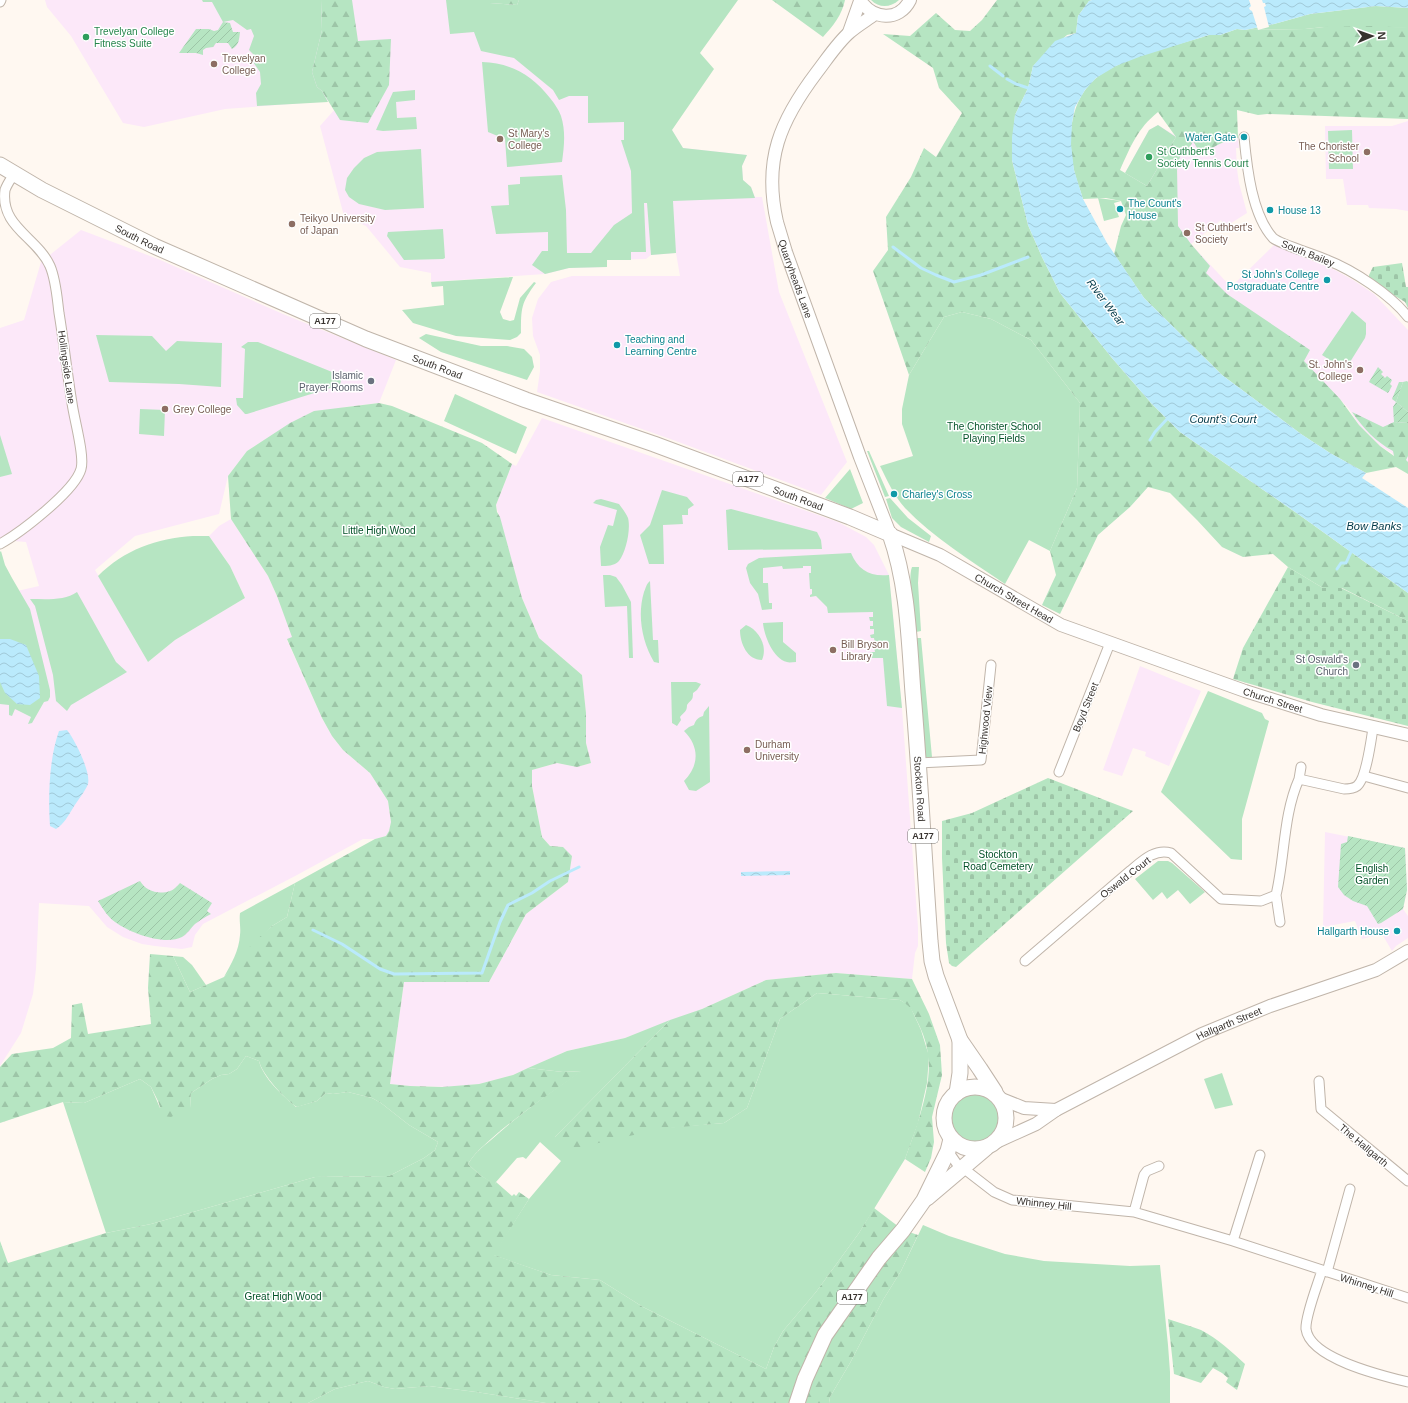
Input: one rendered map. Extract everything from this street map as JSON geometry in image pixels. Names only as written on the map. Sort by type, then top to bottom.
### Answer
[{"type":"main road","name":"South Road","points":[[0,164],[42,190],[154,246],[366,339],[526,400],[654,444],[890,534]]},
{"type":"main road","name":"Stockton Road","points":[[890,534],[900,565],[906,601],[931,952],[936,976],[960,1040],[997,1095]]},
{"type":"main road","name":"Stockton Road","points":[[957,1092],[960,1073],[960,1040]]},
{"type":"main road","points":[[966,1088],[985,1088],[997,1095],[1005,1106],[1006,1126],[1002,1136],[990,1146],[977,1150],[967,1149],[958,1145],[949,1145],[944,1119],[945,1109],[957,1092],[966,1088]]},
{"type":"main road","name":"A177","points":[[797,1403],[805,1379],[825,1335],[879,1258],[903,1230],[924,1200],[949,1145]]},
{"type":"main road","name":"A177","points":[[924,1200],[990,1146]]},
{"type":"street","points":[[860,0],[869,11],[875,14],[889,16],[905,8],[910,0]]},
{"type":"street","points":[[849,32],[860,0]]},
{"type":"street","points":[[849,32],[875,14]]},
{"type":"street","name":"Quarryheads Lane","points":[[849,32],[805,88],[787,117],[777,141],[773,160],[772,190],[777,222],[786,252],[863,465],[890,534]]},
{"type":"street","name":"South Bailey","points":[[1244,138],[1248,171],[1260,219],[1274,239],[1327,260],[1357,275],[1384,294],[1408,317]]},
{"type":"street","name":"Hollingside Lane","points":[[0,544],[27,526],[68,489],[76,480],[81,468],[82,457],[72,402],[53,274],[43,254],[11,224],[6,218],[3,209],[1,200],[14,174]]},
{"type":"street","name":"Church Street Head","points":[[890,534],[940,555],[1061,625],[1142,654]]},
{"type":"street","name":"Boyd Street","points":[[1059,772],[1110,643]]},
{"type":"street","name":"Church Street","points":[[1142,654],[1258,695],[1321,715],[1408,735]]},
{"type":"street","name":"Highwood View","points":[[918,763],[981,760],[991,665]]},
{"type":"street","points":[[1299,779],[1344,789],[1352,789],[1357,786],[1364,776],[1373,728]]},
{"type":"street","points":[[1280,922],[1276,895],[1280,879],[1283,850],[1291,805],[1302,767]]},
{"type":"street","points":[[1364,776],[1408,788]]},
{"type":"street","name":"Oswald Court","points":[[1025,961],[1130,871],[1148,857],[1158,852],[1171,853],[1221,899],[1261,901],[1276,895]]},
{"type":"street","name":"Hallgarth Street","points":[[990,1146],[1036,1124],[1056,1110],[1202,1034],[1270,1006],[1376,970],[1407,953]]},
{"type":"street","points":[[1319,1081],[1321,1109],[1320,1119]]},
{"type":"street","points":[[997,1095],[1024,1108],[1056,1110]]},
{"type":"street","name":"The Hallgarth","points":[[1321,1109],[1408,1181]]},
{"type":"street","name":"Whinney Hill","points":[[949,1145],[957,1164],[994,1192],[1012,1200],[1134,1212],[1233,1241],[1408,1298]]},
{"type":"street","points":[[1233,1241],[1260,1156]]},
{"type":"street","points":[[1134,1212],[1144,1175],[1148,1171],[1159,1166]]},
{"type":"street","name":"Whinney Hill","points":[[1324,1271],[1350,1189]]},
{"type":"street","points":[[1324,1271],[1307,1319],[1306,1329],[1309,1338],[1318,1348],[1363,1371],[1408,1382]]},
{"type":"shaded area","points":[[45,0],[490,0],[490,3],[517,5],[519,0],[540,0],[564,42],[672,130],[683,148],[747,155],[742,166],[743,180],[751,187],[755,197],[762,197],[779,292],[847,462],[821,495],[673,440],[537,392],[540,371],[540,355],[533,336],[532,318],[538,299],[551,282],[572,276],[680,276],[676,253],[651,255],[646,259],[607,260],[607,267],[569,268],[545,274],[431,282],[431,273],[400,267],[366,226],[344,216],[320,126],[343,100],[225,109],[144,127],[123,123],[71,36],[47,7]]},
{"type":"shaded area","name":"The Chorister School","points":[[1408,121],[1408,211],[1369,208],[1368,205],[1347,205],[1343,179],[1326,179],[1325,126],[1392,126]]},
{"type":"shaded area","points":[[1158,125],[1176,136],[1193,140],[1202,156],[1210,148],[1220,143],[1238,138],[1239,148],[1236,148],[1237,169],[1247,213],[1225,227],[1221,220],[1191,244],[1231,287],[1274,245],[1335,270],[1353,280],[1374,294],[1408,330],[1408,462],[1394,456],[1392,453],[1380,446],[1359,425],[1349,409],[1340,399],[1303,361],[1222,307],[1167,230],[1162,162],[1147,186],[1125,173],[1149,130]]},
{"type":"shaded area","points":[[81,230],[158,259],[283,314],[396,360],[379,403],[345,407],[269,437],[247,451],[228,476],[219,514],[135,536],[95,570],[148,662],[175,640],[245,598],[230,566],[209,536],[219,526],[231,519],[268,576],[293,638],[287,640],[322,718],[332,736],[343,750],[370,773],[388,801],[391,822],[386,836],[375,839],[363,839],[203,924],[195,935],[192,947],[182,949],[155,946],[142,944],[123,937],[107,927],[89,906],[39,903],[36,969],[33,994],[21,1033],[0,1066],[0,595],[39,586],[26,542],[0,540],[0,328],[24,320],[41,262]]},
{"type":"shaded area","name":"Durham University","points":[[542,418],[838,522],[866,537],[874,545],[889,575],[902,708],[918,927],[918,946],[915,953],[912,979],[836,973],[766,980],[702,1009],[625,1038],[567,1051],[513,1075],[479,1084],[451,1087],[390,1084],[404,982],[489,982],[526,914],[568,882],[563,847],[550,846],[542,837],[532,786],[532,770],[557,763],[577,767],[591,763],[586,743],[586,713],[582,675],[539,638],[522,598],[496,505],[512,464],[516,466]]},
{"type":"shaded area","points":[[1140,666],[1201,691],[1169,766],[1145,756],[1146,752],[1133,748],[1122,776],[1103,770]]},
{"type":"shaded area","points":[[1325,832],[1405,848],[1407,890],[1403,909],[1408,916],[1408,938],[1396,946],[1392,951],[1382,934],[1362,939],[1355,921],[1323,927]]},
{"type":"green space","points":[[202,0],[321,0],[322,30],[312,72],[317,87],[322,91],[328,102],[257,106],[256,93],[261,84],[260,72],[253,62],[254,55],[249,50],[254,36],[251,29],[247,30],[233,20],[223,22],[212,2],[203,2]]},
{"type":"green space","points":[[321,0],[352,0],[358,41],[391,39],[389,85],[368,123],[340,120],[322,91],[317,87],[312,72],[322,30]]},
{"type":"green space","points":[[446,0],[490,0],[490,3],[517,5],[519,0],[738,0],[700,53],[714,69],[672,130],[683,148],[747,155],[742,166],[743,180],[751,187],[755,198],[673,201],[676,253],[651,255],[647,203],[644,203],[646,252],[631,252],[631,260],[607,260],[607,267],[569,268],[545,274],[532,265],[542,251],[548,251],[548,232],[496,234],[491,206],[509,205],[508,185],[520,184],[520,177],[562,175],[566,210],[567,253],[591,253],[614,225],[632,213],[631,171],[621,140],[624,140],[624,122],[588,123],[588,96],[569,96],[559,100],[553,90],[514,58],[481,51],[474,32],[450,34]]},
{"type":"green space","points":[[490,0],[519,0],[517,5],[490,3]]},
{"type":"green space","points":[[772,0],[845,0],[842,11],[837,20],[823,37]]},
{"type":"green space","points":[[871,0],[899,0],[888,6],[881,6]]},
{"type":"green space","points":[[997,0],[1092,0],[1089,1],[1078,16],[1076,33],[1067,35],[1033,66],[1028,88],[1015,115],[1012,160],[1028,225],[1060,293],[1112,358],[1151,403],[1180,432],[1408,593],[1408,621],[1342,588],[1323,588],[1288,567],[1273,554],[1243,557],[1222,547],[1170,493],[1148,487],[1130,507],[1098,535],[1060,614],[1042,605],[1056,575],[1050,551],[1077,488],[1080,403],[1031,340],[991,319],[962,312],[944,317],[909,375],[873,271],[888,250],[886,217],[911,177],[924,148],[936,157],[962,113],[939,88],[933,68],[883,34],[910,36],[936,13],[955,30],[970,31],[982,20]]},
{"type":"green space","points":[[1376,6],[1408,8],[1408,28],[1324,27],[1305,29],[1245,30],[1310,14]]},
{"type":"green space","points":[[223,22],[230,23],[233,32],[240,32],[238,42],[232,49],[228,43],[216,43],[213,47],[203,50],[203,55],[196,53],[179,53],[196,29],[218,30]]},
{"type":"green space","points":[[1376,26],[1408,28],[1408,119],[1267,114],[1258,115],[1237,110],[1238,138],[1218,144],[1202,156],[1193,141],[1190,147],[1181,154],[1177,166],[1178,226],[1210,266],[1206,273],[1227,294],[1310,350],[1304,361],[1340,399],[1359,425],[1380,446],[1394,456],[1393,451],[1370,434],[1352,412],[1383,427],[1394,422],[1408,423],[1408,456],[1406,460],[1408,462],[1408,474],[1396,467],[1366,473],[1330,453],[1301,434],[1222,375],[1144,298],[1114,254],[1121,226],[1126,215],[1121,201],[1106,198],[1083,199],[1074,170],[1071,145],[1072,121],[1080,98],[1095,79],[1106,71],[1133,58],[1209,35],[1220,35],[1237,29],[1305,29]],"holes":[[[1158,112],[1176,137],[1147,186],[1120,170],[1140,131]]]},
{"type":"green space","points":[[482,62],[502,65],[520,72],[536,83],[555,104],[561,116],[564,128],[562,162],[507,167],[505,139],[488,132]]},
{"type":"green space","points":[[415,90],[415,100],[396,102],[397,118],[416,117],[417,129],[376,130],[393,92]]},
{"type":"green space","name":"St Cuthbert's Society Tennis Court","points":[[1158,125],[1176,137],[1147,186],[1125,173],[1149,130]]},
{"type":"green space","points":[[1352,130],[1353,169],[1329,169],[1328,131]]},
{"type":"green space","points":[[421,149],[424,208],[385,210],[359,204],[349,197],[345,190],[347,178],[364,158],[377,152]]},
{"type":"green space","points":[[1098,198],[1121,201],[1114,203],[1119,217],[1104,221]]},
{"type":"green space","points":[[443,229],[445,258],[443,259],[404,260],[387,236],[388,232]]},
{"type":"green space","points":[[1402,263],[1406,287],[1408,287],[1408,308],[1405,302],[1369,280],[1369,275],[1373,267]]},
{"type":"green space","points":[[513,277],[500,312],[503,319],[510,321],[514,320],[520,298],[534,282],[536,283],[527,296],[523,306],[521,333],[517,337],[510,340],[456,336],[413,323],[402,310],[444,305],[443,286],[432,287],[431,282]]},
{"type":"green space","points":[[1352,311],[1366,323],[1366,334],[1345,370],[1322,355]]},
{"type":"green space","name":"The Chorister School Playing Fields","points":[[962,312],[991,319],[1031,340],[1080,403],[1077,488],[1050,551],[1029,540],[1005,584],[953,548],[916,519],[897,498],[880,466],[913,456],[902,424],[902,409],[909,375],[944,317]]},
{"type":"green space","points":[[426,334],[481,346],[507,346],[524,349],[532,357],[534,367],[527,380],[441,352],[419,338]]},
{"type":"green space","points":[[96,335],[152,336],[166,351],[177,341],[222,343],[221,387],[109,382]]},
{"type":"green space","points":[[248,342],[258,342],[342,376],[340,385],[245,414],[237,405],[236,398],[243,398],[245,349],[241,347]]},
{"type":"green space","points":[[1378,367],[1383,372],[1381,374],[1385,378],[1387,376],[1392,380],[1390,384],[1392,386],[1388,393],[1369,382]]},
{"type":"green space","points":[[1407,381],[1408,412],[1396,402],[1403,382]]},
{"type":"green space","points":[[1399,382],[1403,382],[1396,402],[1392,399]]},
{"type":"green space","points":[[455,394],[527,427],[516,454],[444,421]]},
{"type":"green space","points":[[1396,402],[1408,412],[1408,423],[1394,422],[1393,407]]},
{"type":"green space","points":[[379,403],[392,406],[482,443],[512,464],[496,505],[497,512],[500,517],[522,598],[539,638],[582,675],[586,713],[586,743],[591,763],[577,767],[557,763],[532,770],[532,786],[542,837],[550,846],[563,847],[572,856],[568,882],[526,914],[489,982],[404,982],[390,1084],[442,1087],[479,1084],[513,1075],[528,1068],[563,1072],[582,1071],[513,1121],[478,1151],[468,1164],[480,1175],[495,1184],[496,1182],[512,1196],[514,1194],[516,1196],[519,1192],[529,1199],[494,1255],[551,1275],[600,1280],[643,1307],[766,1369],[774,1347],[783,1331],[816,1292],[859,1233],[874,1208],[903,1230],[918,1235],[901,1271],[883,1300],[850,1363],[830,1397],[829,1403],[546,1403],[429,1386],[395,1389],[384,1387],[368,1381],[335,1389],[308,1403],[0,1403],[0,1241],[8,1263],[106,1233],[151,1224],[315,1177],[389,1176],[424,1158],[435,1150],[438,1142],[409,1125],[381,1103],[372,1098],[348,1092],[333,1094],[326,1093],[317,1101],[297,1107],[286,1099],[275,1086],[265,1073],[259,1061],[246,1056],[237,1069],[229,1074],[221,1075],[212,1079],[191,1093],[190,1108],[171,1117],[163,1116],[151,1087],[140,1079],[84,1103],[63,1102],[0,1123],[0,1067],[12,1054],[53,1048],[71,1038],[72,1005],[82,1003],[88,1034],[151,1024],[148,988],[150,954],[173,956],[190,992],[224,977],[253,943],[272,926],[287,917],[295,883],[375,839],[386,836],[389,831],[391,822],[388,801],[370,773],[343,750],[332,736],[322,718],[287,639],[292,637],[268,576],[231,519],[228,476],[247,451],[290,423],[314,411]]},
{"type":"green space","points":[[140,409],[165,410],[164,436],[139,434]]},
{"type":"green space","points":[[0,435],[12,474],[0,477]]},
{"type":"green space","points":[[867,451],[869,451],[889,496],[885,497]]},
{"type":"green space","points":[[850,469],[863,503],[851,509],[825,498]]},
{"type":"green space","points":[[662,490],[687,497],[694,505],[688,509],[688,515],[682,515],[683,524],[663,525],[664,564],[649,564],[640,535],[650,525]]},
{"type":"green space","points":[[890,498],[908,518],[931,536],[929,542],[901,527],[892,518],[886,499]]},
{"type":"green space","points":[[601,499],[619,504],[627,516],[629,523],[627,540],[622,557],[617,563],[608,566],[601,566],[600,547],[608,525],[613,526],[617,510],[593,503],[596,500]]},
{"type":"green space","points":[[731,509],[817,532],[821,540],[822,549],[728,550],[726,510]]},
{"type":"green space","points":[[209,536],[230,566],[245,598],[175,640],[148,662],[98,576],[130,552],[167,539]]},
{"type":"green space","points":[[1,551],[5,565],[30,609],[50,690],[50,697],[48,701],[44,702],[32,723],[28,724],[31,717],[15,709],[12,716],[9,715],[9,705],[0,704]]},
{"type":"green space","points":[[851,553],[857,564],[866,571],[876,575],[889,575],[902,708],[887,706],[883,658],[871,658],[870,652],[875,652],[874,647],[871,647],[871,644],[875,643],[874,638],[871,638],[870,635],[874,634],[874,629],[870,629],[870,626],[873,626],[873,621],[870,621],[869,617],[873,617],[873,612],[828,613],[827,607],[816,596],[810,597],[812,594],[812,589],[810,589],[809,573],[811,573],[811,566],[783,569],[782,566],[763,568],[763,583],[768,583],[769,603],[772,603],[772,609],[762,610],[758,594],[750,583],[746,568],[748,564],[759,558]]},
{"type":"green space","points":[[912,567],[919,567],[918,583],[921,631],[916,632],[910,581]]},
{"type":"green space","points":[[1288,567],[1323,588],[1341,588],[1408,621],[1408,726],[1312,702],[1233,679],[1243,648]]},
{"type":"green space","points":[[603,575],[616,577],[631,602],[633,658],[629,658],[627,606],[605,607]]},
{"type":"green space","points":[[650,581],[653,640],[658,640],[659,663],[654,662],[646,646],[641,619],[644,592]]},
{"type":"green space","points":[[77,592],[116,662],[127,672],[71,705],[67,711],[56,701],[53,675],[35,606],[30,599],[61,598]]},
{"type":"green space","points":[[783,622],[783,642],[796,653],[796,662],[788,662],[777,656],[770,646],[765,634],[763,623]]},
{"type":"green space","points":[[746,625],[751,627],[761,639],[764,649],[762,660],[752,657],[745,650],[741,640],[740,630]]},
{"type":"green space","points":[[916,638],[921,638],[932,757],[924,757]]},
{"type":"green space","points":[[671,682],[696,682],[701,684],[693,693],[692,699],[687,705],[686,711],[680,717],[681,720],[677,726],[672,723]]},
{"type":"green space","points":[[1208,691],[1262,713],[1265,719],[1269,721],[1242,819],[1242,860],[1231,859],[1161,792]]},
{"type":"green space","points":[[709,706],[710,782],[696,791],[689,790],[684,781],[693,769],[696,756],[693,743],[684,731],[694,725],[697,719],[703,716],[704,712]]},
{"type":"green space","name":"Stockton Road Cemetery","points":[[1048,778],[1133,811],[956,967],[952,966],[949,963],[946,943],[942,858],[942,821],[972,813]]},
{"type":"green space","name":"English Garden","points":[[1348,836],[1405,848],[1407,890],[1403,909],[1381,923],[1378,924],[1367,906],[1353,901],[1344,895],[1338,887],[1341,844],[1347,842]]},
{"type":"green space","points":[[1158,861],[1168,861],[1172,863],[1205,892],[1190,904],[1178,890],[1167,899],[1162,892],[1153,900],[1135,879]]},
{"type":"green space","points":[[140,881],[149,890],[161,893],[175,888],[180,883],[212,903],[207,911],[211,914],[195,924],[184,936],[175,939],[157,939],[129,930],[112,920],[98,901]]},
{"type":"green space","points":[[295,883],[287,917],[272,926],[224,977],[238,946],[240,913]]},
{"type":"green space","points":[[173,956],[183,957],[192,965],[206,985],[190,992]]},
{"type":"green space","points":[[836,973],[912,979],[929,1014],[940,1045],[942,1075],[932,1117],[934,1142],[931,1158],[925,1172],[905,1159],[926,1094],[929,1067],[926,1043],[913,1012],[900,1000],[817,993],[780,1019],[747,1108],[724,1123],[660,1129],[572,1149],[555,1137],[670,1020],[702,1009],[766,980]]},
{"type":"green space","points":[[817,993],[900,1000],[910,1006],[921,1030],[929,1056],[927,1083],[918,1123],[905,1159],[859,1233],[816,1292],[783,1331],[774,1347],[766,1369],[643,1307],[600,1280],[551,1275],[493,1255],[529,1199],[561,1161],[540,1142],[526,1159],[523,1157],[517,1158],[495,1185],[480,1175],[468,1164],[478,1151],[513,1121],[581,1071],[563,1072],[528,1068],[567,1051],[625,1038],[670,1020],[555,1137],[724,1123],[747,1108],[780,1019]]},
{"type":"green space","points":[[246,1056],[259,1061],[269,1080],[296,1107],[317,1101],[326,1093],[333,1094],[348,1092],[372,1098],[381,1103],[409,1125],[438,1142],[435,1150],[424,1158],[389,1176],[315,1177],[151,1224],[106,1233],[63,1102],[84,1103],[140,1079],[151,1087],[160,1108],[190,1108],[191,1093],[212,1079],[221,1075],[229,1074],[237,1069]]},
{"type":"green space","points":[[1222,1073],[1233,1105],[1215,1109],[1204,1079]]},
{"type":"green space","points":[[971,1094],[981,1094],[994,1101],[1001,1114],[1001,1124],[994,1137],[981,1144],[971,1144],[962,1140],[955,1133],[951,1124],[951,1114],[955,1105],[962,1098]]},
{"type":"green space","points":[[923,1225],[949,1236],[1005,1254],[1044,1261],[1130,1266],[1160,1265],[1170,1372],[1170,1403],[829,1403],[830,1397],[850,1363],[883,1300],[901,1271]]},
{"type":"green space","points":[[1168,1319],[1201,1330],[1213,1337],[1245,1364],[1237,1390],[1226,1382],[1228,1378],[1213,1368],[1201,1383],[1174,1374]]},
{"type":"green space","points":[[368,1381],[384,1387],[395,1389],[429,1386],[546,1403],[308,1403],[335,1389]]},
{"type":"water","name":"Count's Court","points":[[1408,0],[1408,8],[1376,6],[1310,14],[1274,24],[1245,30],[1237,29],[1220,35],[1209,35],[1139,57],[1116,66],[1096,78],[1085,90],[1075,107],[1072,123],[1071,144],[1074,170],[1083,199],[1107,243],[1144,298],[1222,375],[1301,434],[1330,453],[1366,473],[1362,478],[1408,508],[1408,593],[1180,432],[1151,403],[1112,358],[1060,293],[1028,225],[1012,160],[1012,137],[1015,115],[1028,88],[1033,66],[1055,41],[1076,33],[1078,16],[1089,1]]},
{"type":"water","points":[[0,639],[10,639],[26,645],[39,676],[40,698],[30,705],[17,704],[5,693],[0,682]]},
{"type":"water","points":[[67,730],[78,748],[85,764],[88,784],[66,820],[56,829],[50,826],[49,791],[51,766],[59,731]]},
{"type":"water","points":[[790,871],[790,875],[741,876],[741,872]]},
{"type":"pier","points":[[1249,0],[1262,0],[1263,3],[1265,3],[1266,6],[1264,7],[1269,27],[1258,30],[1252,11],[1249,8],[1251,6]]},
{"type":"waterway","points":[[990,66],[1003,76]]},
{"type":"waterway","points":[[1007,79],[1031,89]]},
{"type":"waterway","points":[[893,247],[921,268],[954,282],[981,275],[1028,257]]},
{"type":"waterway","points":[[1150,440],[1168,418]]},
{"type":"waterway","points":[[1337,569],[1341,563],[1346,563],[1351,552]]},
{"type":"waterway","points":[[313,930],[342,944],[380,969],[394,974],[482,973],[500,922],[508,905],[532,893],[550,881],[579,867]]},
{"type":"place","name":"Trevelyan College Fitness Suite","points":[[86,37]]},
{"type":"place","name":"Trevelyan College","points":[[214,64]]},
{"type":"place","name":"Water Gate","points":[[1244,137]]},
{"type":"place","name":"St Mary's College","points":[[500,139]]},
{"type":"place","name":"The Chorister School","points":[[1367,152]]},
{"type":"place","name":"St Cuthbert's Society Tennis Court","points":[[1149,157]]},
{"type":"place","name":"The Count's House","points":[[1120,209]]},
{"type":"place","name":"House 13","points":[[1270,210]]},
{"type":"place","name":"Teikyo University of Japan","points":[[292,224]]},
{"type":"place","name":"St Cuthbert's Society","points":[[1187,233]]},
{"type":"place","name":"St John's College Postgraduate Centre","points":[[1327,280]]},
{"type":"place","name":"Teaching and Learning Centre","points":[[617,345]]},
{"type":"place","name":"St. John's College","points":[[1360,370]]},
{"type":"place","name":"Islamic Prayer Rooms","points":[[371,381]]},
{"type":"place","name":"Grey College","points":[[165,409]]},
{"type":"place","name":"Charley's Cross","points":[[894,494]]},
{"type":"place","name":"Bill Bryson Library","points":[[833,650]]},
{"type":"place","name":"St Oswald's Church","points":[[1356,665]]},
{"type":"place","name":"Durham University","points":[[747,750]]},
{"type":"place","name":"Hallgarth House","points":[[1397,931]]},
{"type":"water label","name":"River Wear","points":[[1106,302]]},
{"type":"water label","name":"Bow Banks","points":[[1374,526]]},
{"type":"park label","name":"Little High Wood","points":[[379,530]]},
{"type":"park label","name":"Great High Wood","points":[[283,1296]]}]
